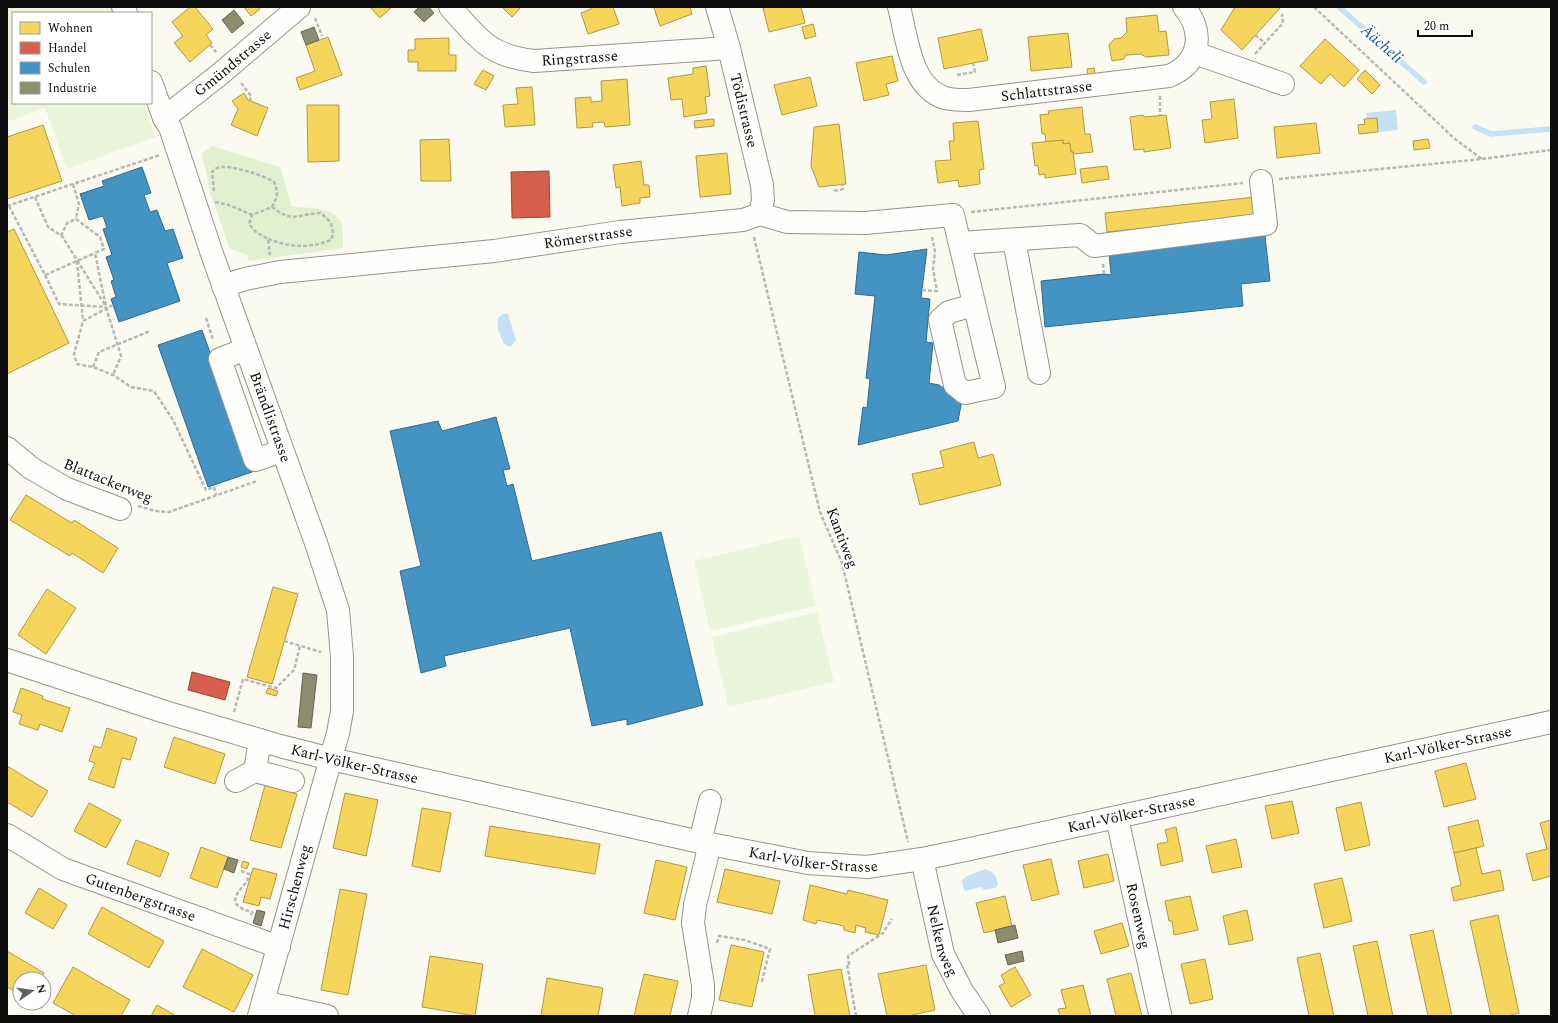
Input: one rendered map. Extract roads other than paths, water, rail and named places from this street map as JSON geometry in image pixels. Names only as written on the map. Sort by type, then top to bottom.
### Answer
[{"type":"street","name":"Ringstrasse","points":[[450,7],[479,40],[504,56],[518,59],[534,61],[729,48]]},
{"type":"street","name":"Tödistrasse","points":[[717,7],[729,48],[762,185],[763,200],[756,224]]},
{"type":"street","name":"Schlattstrasse","points":[[899,7],[914,66],[926,86],[945,98],[969,100],[1169,76],[1180,71],[1187,65],[1195,53]]},
{"type":"street","points":[[1184,7],[1196,26],[1197,43],[1195,53],[1283,84]]},
{"type":"street","name":"Gmündstrasse","points":[[164,118],[219,75],[305,13]]},
{"type":"street","name":"Brändlistrasse","points":[[152,85],[164,118],[170,127],[223,286],[316,543],[338,610],[342,657],[342,711],[331,759]]},
{"type":"street","points":[[960,243],[1080,235],[1094,246],[1266,224],[1261,181]]},
{"type":"street","points":[[756,224],[787,222],[865,223],[953,215],[994,387],[965,393],[953,388],[940,320],[949,312],[974,305]]},
{"type":"street","name":"Römerstrasse","points":[[223,286],[245,279],[280,272],[494,251],[620,232],[743,220],[756,224]]},
{"type":"street","points":[[1014,240],[1039,373]]},
{"type":"street","points":[[7,448],[31,468],[67,489],[128,507]]},
{"type":"street","name":"Karl-Völker-Strasse","points":[[7,660],[64,680],[260,740],[331,759],[705,843],[808,863],[867,867],[915,852],[1117,818],[1551,722]]},
{"type":"street","points":[[255,772],[260,740]]},
{"type":"street","name":"Hirschenweg","points":[[261,1009],[331,759]]},
{"type":"street","points":[[236,781],[255,772],[293,781]]},
{"type":"street","points":[[698,1016],[703,998],[703,985],[693,923],[710,801]]},
{"type":"street","name":"Rosenweg","points":[[1117,818],[1160,1014]]},
{"type":"street","name":"Gutenbergstrasse","points":[[7,835],[63,869],[279,947]]},
{"type":"street","name":"Nelkenweg","points":[[915,852],[944,954],[958,984],[979,1016]]},
{"type":"street","points":[[261,1009],[327,1016]]},
{"type":"water","points":[[1396,110],[1398,130],[1378,132],[1377,118],[1367,119],[1366,113]]},
{"type":"water","points":[[503,314],[508,314],[516,340],[510,347],[504,344],[498,330],[498,318]]},
{"type":"water","points":[[985,869],[991,871],[996,876],[998,885],[995,888],[985,890],[980,887],[966,891],[963,888],[962,880],[964,878]]},
{"type":"waterway","name":"Äächeli","points":[[1339,7],[1424,82]]},
{"type":"waterway","name":"Äächeli","points":[[1475,127],[1491,134],[1551,129]]}]
